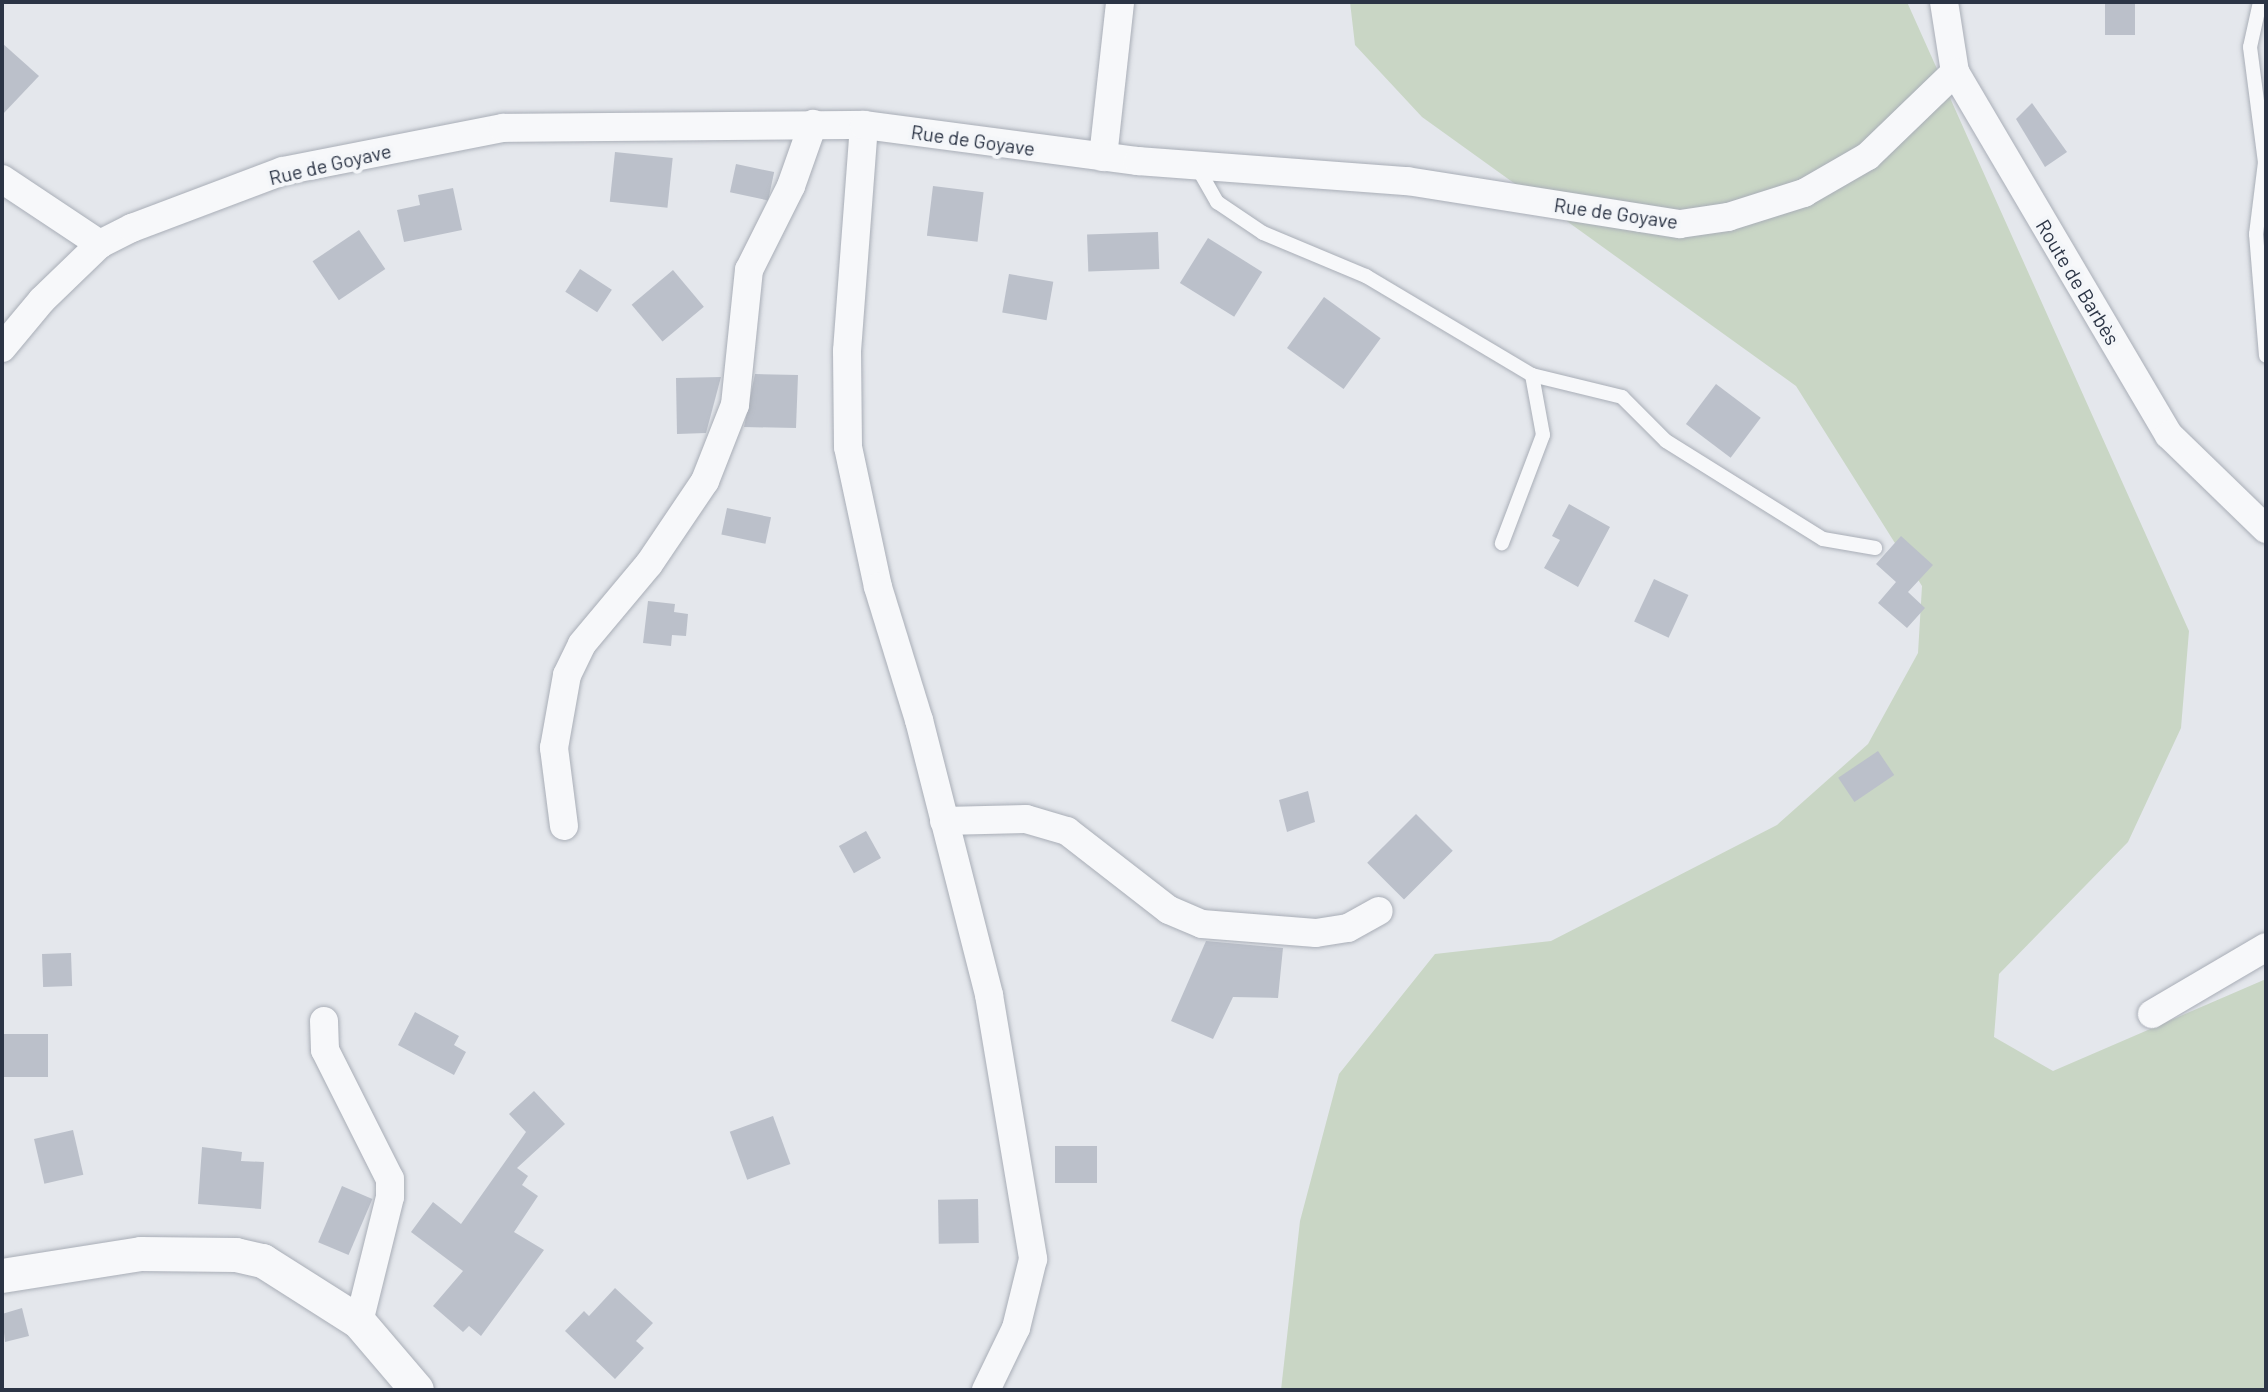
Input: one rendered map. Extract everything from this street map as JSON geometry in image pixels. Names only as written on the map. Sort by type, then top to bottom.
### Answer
[{"type":"street","points":[[1103,157],[1120,2]]},
{"type":"street","name":"Route de Barbès","points":[[1944,2],[1955,72],[2169,435],[2266,529]]},
{"type":"street","name":"Rue de Goyave","points":[[2,348],[42,300],[100,244],[283,171],[503,128],[864,125],[1103,157],[1407,181],[1680,224],[1728,217],[1804,193],[1868,156],[1955,72]]},
{"type":"street","points":[[564,826],[554,748],[567,675],[582,644],[649,564],[705,481],[735,405],[743,365],[749,270],[791,186],[813,124]]},
{"type":"street","points":[[864,125],[847,351],[848,447],[878,587],[989,995],[1033,1259],[1016,1328],[986,1390]]},
{"type":"street","points":[[2,179],[100,244]]},
{"type":"street","points":[[944,821],[1026,819],[1067,831],[1169,910],[1202,924],[1316,933],[1348,928],[1379,911]]},
{"type":"street","points":[[2152,1014],[2266,947]]},
{"type":"street","points":[[324,1021],[325,1050],[390,1179],[390,1197],[359,1322]]},
{"type":"street","points":[[2,1276],[141,1254],[236,1255],[293,1276],[359,1322],[417,1390]]},
{"type":"lane","points":[[2260,2],[2250,47],[2265,162],[2256,234],[2266,356]]},
{"type":"lane","points":[[1196,165],[1217,202],[1263,233],[1366,276],[1532,375],[1622,397],[1666,441],[1823,539],[1875,548]]},
{"type":"lane","points":[[1502,543],[1543,435],[1532,375]]},
{"type":"green space","points":[[1350,2],[1907,2],[2189,631],[2181,728],[2128,842],[1999,974],[1994,1037],[2053,1071],[2266,979],[2266,1390],[1281,1390],[1300,1221],[1339,1074],[1435,954],[1551,941],[1777,825],[1868,744],[1918,653],[1922,586],[1796,386],[1422,117],[1355,45]]},
{"type":"building","points":[[2105,2],[2135,2],[2135,35],[2105,35]]},
{"type":"building","points":[[2,43],[39,76],[2,115]]},
{"type":"building","points":[[2032,103],[2067,152],[2045,167],[2016,119]]},
{"type":"building","points":[[615,152],[673,158],[667,208],[610,202]]},
{"type":"building","points":[[736,164],[774,172],[768,200],[730,192]]},
{"type":"building","points":[[933,186],[984,192],[978,242],[927,236]]},
{"type":"building","points":[[453,188],[462,230],[404,242],[397,210],[420,205],[418,195]]},
{"type":"building","points":[[359,230],[385,269],[339,300],[313,261]]},
{"type":"building","points":[[1158,232],[1159,269],[1088,271],[1087,234]]},
{"type":"building","points":[[1208,238],[1262,272],[1234,317],[1180,283]]},
{"type":"building","points":[[580,269],[612,290],[597,312],[565,292]]},
{"type":"building","points":[[673,270],[704,307],[662,341],[632,305]]},
{"type":"building","points":[[1009,274],[1053,282],[1047,320],[1002,312]]},
{"type":"building","points":[[1324,297],[1381,338],[1344,389],[1287,348]]},
{"type":"building","points":[[755,374],[798,375],[796,428],[744,427]]},
{"type":"building","points":[[721,377],[706,433],[677,434],[676,378]]},
{"type":"building","points":[[1716,384],[1761,418],[1731,458],[1686,424]]},
{"type":"building","points":[[1569,504],[1610,527],[1578,587],[1544,568],[1560,540],[1552,536]]},
{"type":"building","points":[[727,508],[771,517],[765,544],[721,534]]},
{"type":"building","points":[[1901,536],[1933,565],[1908,592],[1925,608],[1907,628],[1878,603],[1896,582],[1876,564]]},
{"type":"building","points":[[1654,579],[1688,595],[1669,638],[1634,622]]},
{"type":"building","points":[[648,601],[675,604],[674,612],[688,614],[686,636],[672,635],[671,646],[643,643]]},
{"type":"building","points":[[1878,751],[1894,775],[1854,802],[1838,778]]},
{"type":"building","points":[[1308,791],[1315,822],[1287,832],[1279,800]]},
{"type":"building","points":[[1416,814],[1453,851],[1404,900],[1367,863]]},
{"type":"building","points":[[866,831],[881,858],[854,873],[839,846]]},
{"type":"building","points":[[1206,941],[1283,948],[1278,998],[1233,997],[1213,1039],[1171,1021]]},
{"type":"building","points":[[71,953],[72,986],[43,987],[42,954]]},
{"type":"building","points":[[415,1012],[459,1036],[454,1045],[466,1052],[454,1075],[398,1045]]},
{"type":"building","points":[[4,1034],[48,1034],[48,1077],[4,1077]]},
{"type":"building","points":[[534,1091],[565,1124],[517,1168],[528,1176],[522,1185],[538,1196],[514,1232],[544,1250],[481,1336],[469,1326],[463,1332],[433,1306],[463,1271],[411,1232],[433,1202],[461,1224],[526,1132],[509,1114]]},
{"type":"building","points":[[773,1116],[790,1164],[747,1180],[730,1132]]},
{"type":"building","points":[[73,1130],[83,1175],[44,1184],[34,1139]]},
{"type":"building","points":[[1055,1146],[1097,1146],[1097,1183],[1055,1183]]},
{"type":"building","points":[[202,1147],[242,1152],[241,1161],[264,1162],[261,1209],[198,1204]]},
{"type":"building","points":[[342,1186],[372,1199],[349,1255],[318,1242]]},
{"type":"building","points":[[978,1199],[979,1243],[939,1244],[938,1200]]},
{"type":"building","points":[[615,1288],[653,1323],[636,1341],[644,1348],[615,1379],[565,1331],[584,1311],[589,1316]]},
{"type":"building","points":[[22,1308],[29,1336],[5,1342],[2,1314]]}]
